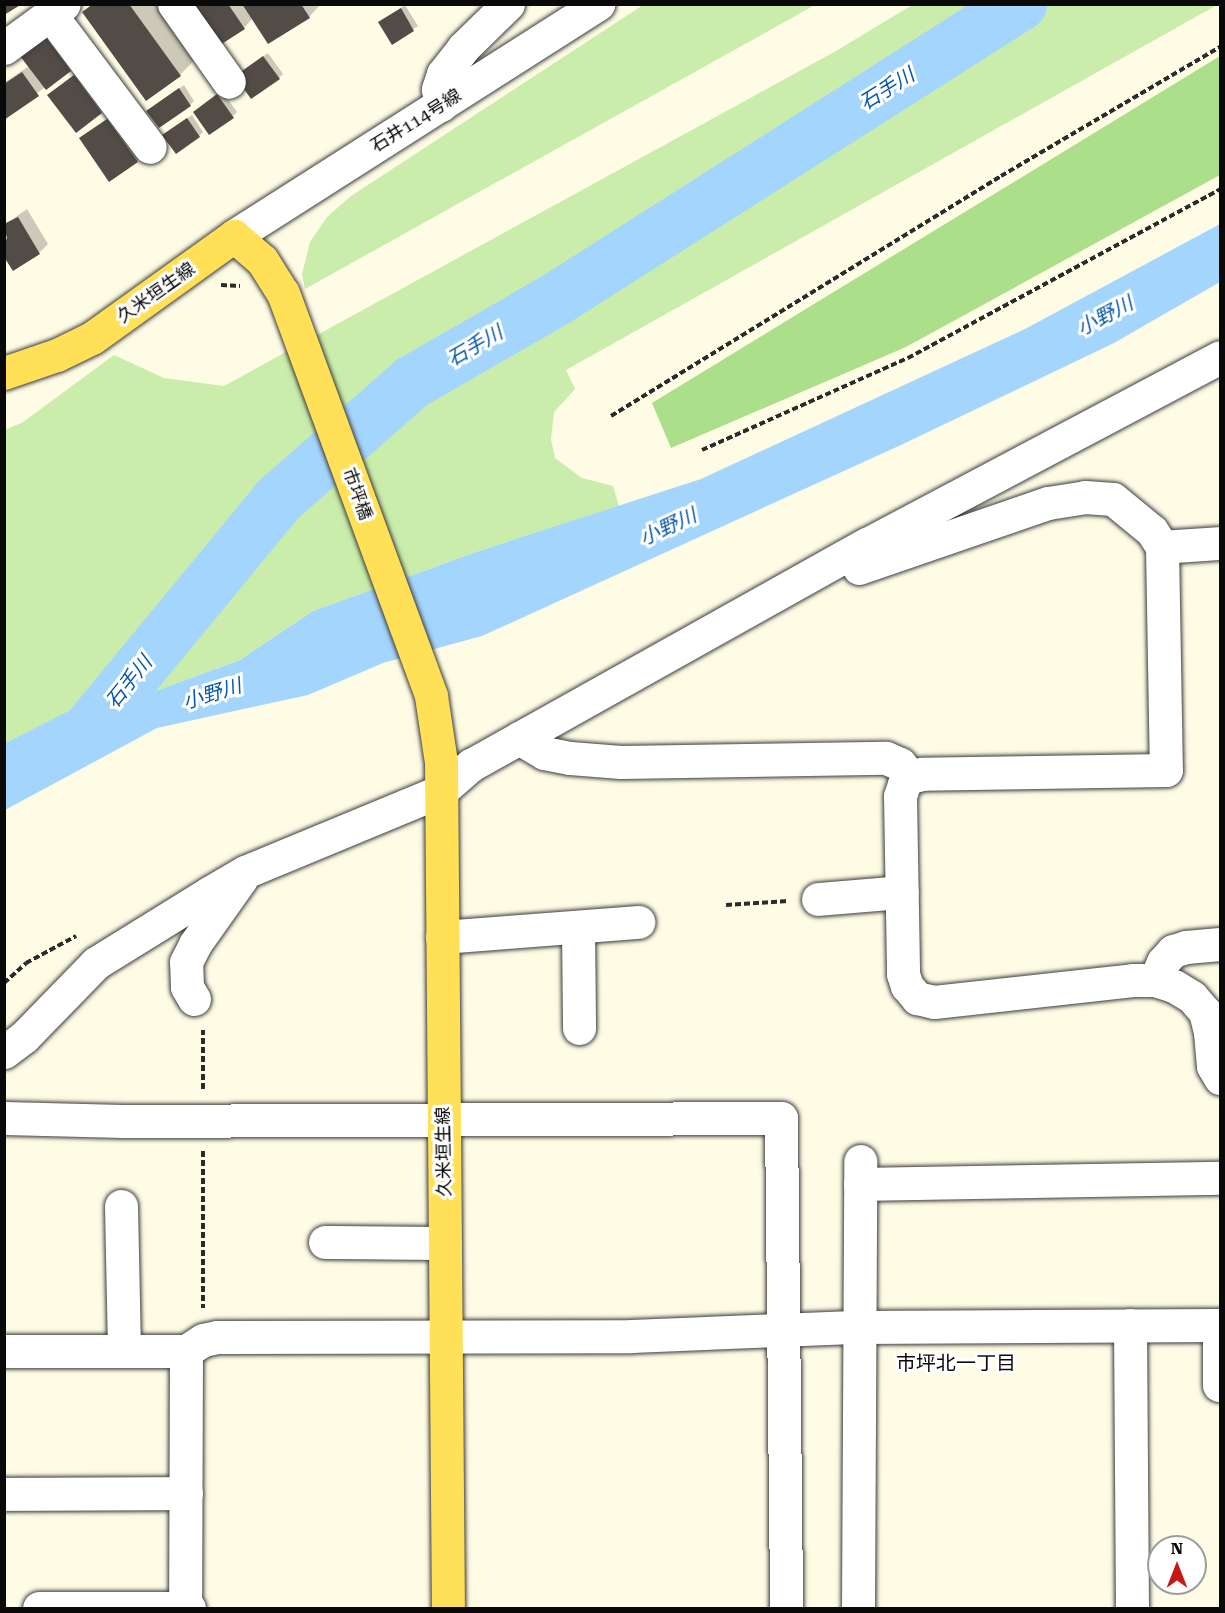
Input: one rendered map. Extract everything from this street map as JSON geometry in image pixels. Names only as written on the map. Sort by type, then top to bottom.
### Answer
[{"type":"main road","name":"市坪橋","points":[[234,236],[262,260],[283,293],[431,696]]},
{"type":"main road","name":"久米垣生線","points":[[4,373],[57,355],[92,338],[234,236]]},
{"type":"main road","name":"久米垣生線","points":[[431,696],[440,751],[441,791],[448,1608]]},
{"type":"street","points":[[174,4],[229,82]]},
{"type":"street","points":[[441,105],[438,89],[443,74],[463,48],[508,4]]},
{"type":"street","name":"石井114号線","points":[[234,236],[598,4]]},
{"type":"street","points":[[4,48],[57,9],[150,147]]},
{"type":"street","points":[[4,1052],[24,1037],[96,963],[245,872],[441,791],[471,765],[867,544],[1221,357]]},
{"type":"street","points":[[800,583],[841,574],[1048,503],[1084,497],[1113,499],[1152,531],[1162,547],[1166,770],[922,774],[910,777],[904,784],[900,796],[903,974],[907,986],[917,998],[934,1002],[1132,980],[1155,980],[1174,986],[1192,997],[1205,1012],[1210,1032],[1213,1066],[1221,1078]]},
{"type":"street","points":[[1162,547],[1221,543]]},
{"type":"street","points":[[519,738],[544,753],[570,758],[621,762],[886,758],[900,764],[910,777]]},
{"type":"street","points":[[194,999],[187,987],[186,962],[195,944],[245,872]]},
{"type":"street","points":[[818,899],[902,892]]},
{"type":"street","points":[[442,938],[638,922]]},
{"type":"street","points":[[578,927],[579,1028]]},
{"type":"street","points":[[1155,980],[1163,962],[1173,951],[1186,947],[1221,945]]},
{"type":"street","points":[[4,1118],[202,1121],[781,1118],[786,1608]]},
{"type":"street","points":[[858,1608],[860,1172],[1221,1178]]},
{"type":"street","points":[[121,1206],[124,1351]]},
{"type":"street","points":[[325,1242],[445,1243]]},
{"type":"street","points":[[1130,1325],[1132,1608]]},
{"type":"street","points":[[4,1351],[124,1351],[195,1346],[217,1337],[631,1336],[859,1327],[1220,1325],[1219,1385]]},
{"type":"street","points":[[39,1608],[187,1608],[186,1493],[195,1346]]},
{"type":"street","points":[[4,1494],[186,1493]]},
{"type":"path","points":[[611,416],[1001,176],[1221,47]]},
{"type":"path","points":[[702,450],[908,358],[1221,189]]},
{"type":"path","points":[[726,905],[818,899]]},
{"type":"path","points":[[195,1346],[203,1030]]},
{"type":"green space","points":[[643,5],[815,5],[305,289],[302,274],[310,242],[327,217],[351,196]]},
{"type":"green space","points":[[912,5],[1217,5],[566,370],[575,389],[554,412],[551,439],[555,458],[582,478],[613,486],[619,506],[479,551],[313,611],[240,660],[5,746],[5,430],[23,422],[114,355],[164,378],[224,386],[836,51]]},
{"type":"green space","points":[[1220,56],[1220,175],[906,347],[671,448],[652,403]]},
{"type":"water","name":"小野川","points":[[1220,224],[1220,282],[1114,343],[901,445],[482,636],[383,663],[308,695],[157,728],[5,810],[5,746],[240,660],[313,611],[479,551],[701,479],[1025,329]]},
{"type":"building","points":[[4,4],[22,4],[4,15]]},
{"type":"building","points":[[93,4],[129,4],[181,76],[146,101],[82,12]]},
{"type":"building","points":[[193,4],[228,4],[245,29],[220,45]]},
{"type":"building","points":[[242,4],[301,4],[310,18],[268,44]]},
{"type":"building","points":[[401,8],[414,31],[392,45],[378,22]]},
{"type":"building","points":[[45,36],[71,71],[46,90],[20,56]]},
{"type":"building","points":[[263,56],[280,79],[251,99],[235,76]]},
{"type":"building","points":[[22,72],[39,96],[4,120],[4,84]]},
{"type":"building","points":[[74,75],[102,113],[76,133],[47,95]]},
{"type":"building","points":[[179,88],[191,106],[159,128],[146,111]]},
{"type":"building","points":[[217,94],[234,118],[209,135],[193,112]]},
{"type":"building","points":[[187,118],[200,137],[176,154],[162,135]]},
{"type":"building","points":[[107,119],[138,162],[109,182],[79,138]]},
{"type":"building","points":[[18,217],[40,254],[13,271],[4,257],[4,241],[7,239],[4,224]]},
{"type":"waterway","name":"石手川","points":[[4,774],[87,732],[278,500],[411,383],[558,298],[1020,4]]},
{"type":"district","name":"市坪北一丁目","points":[[956,1363]]}]
